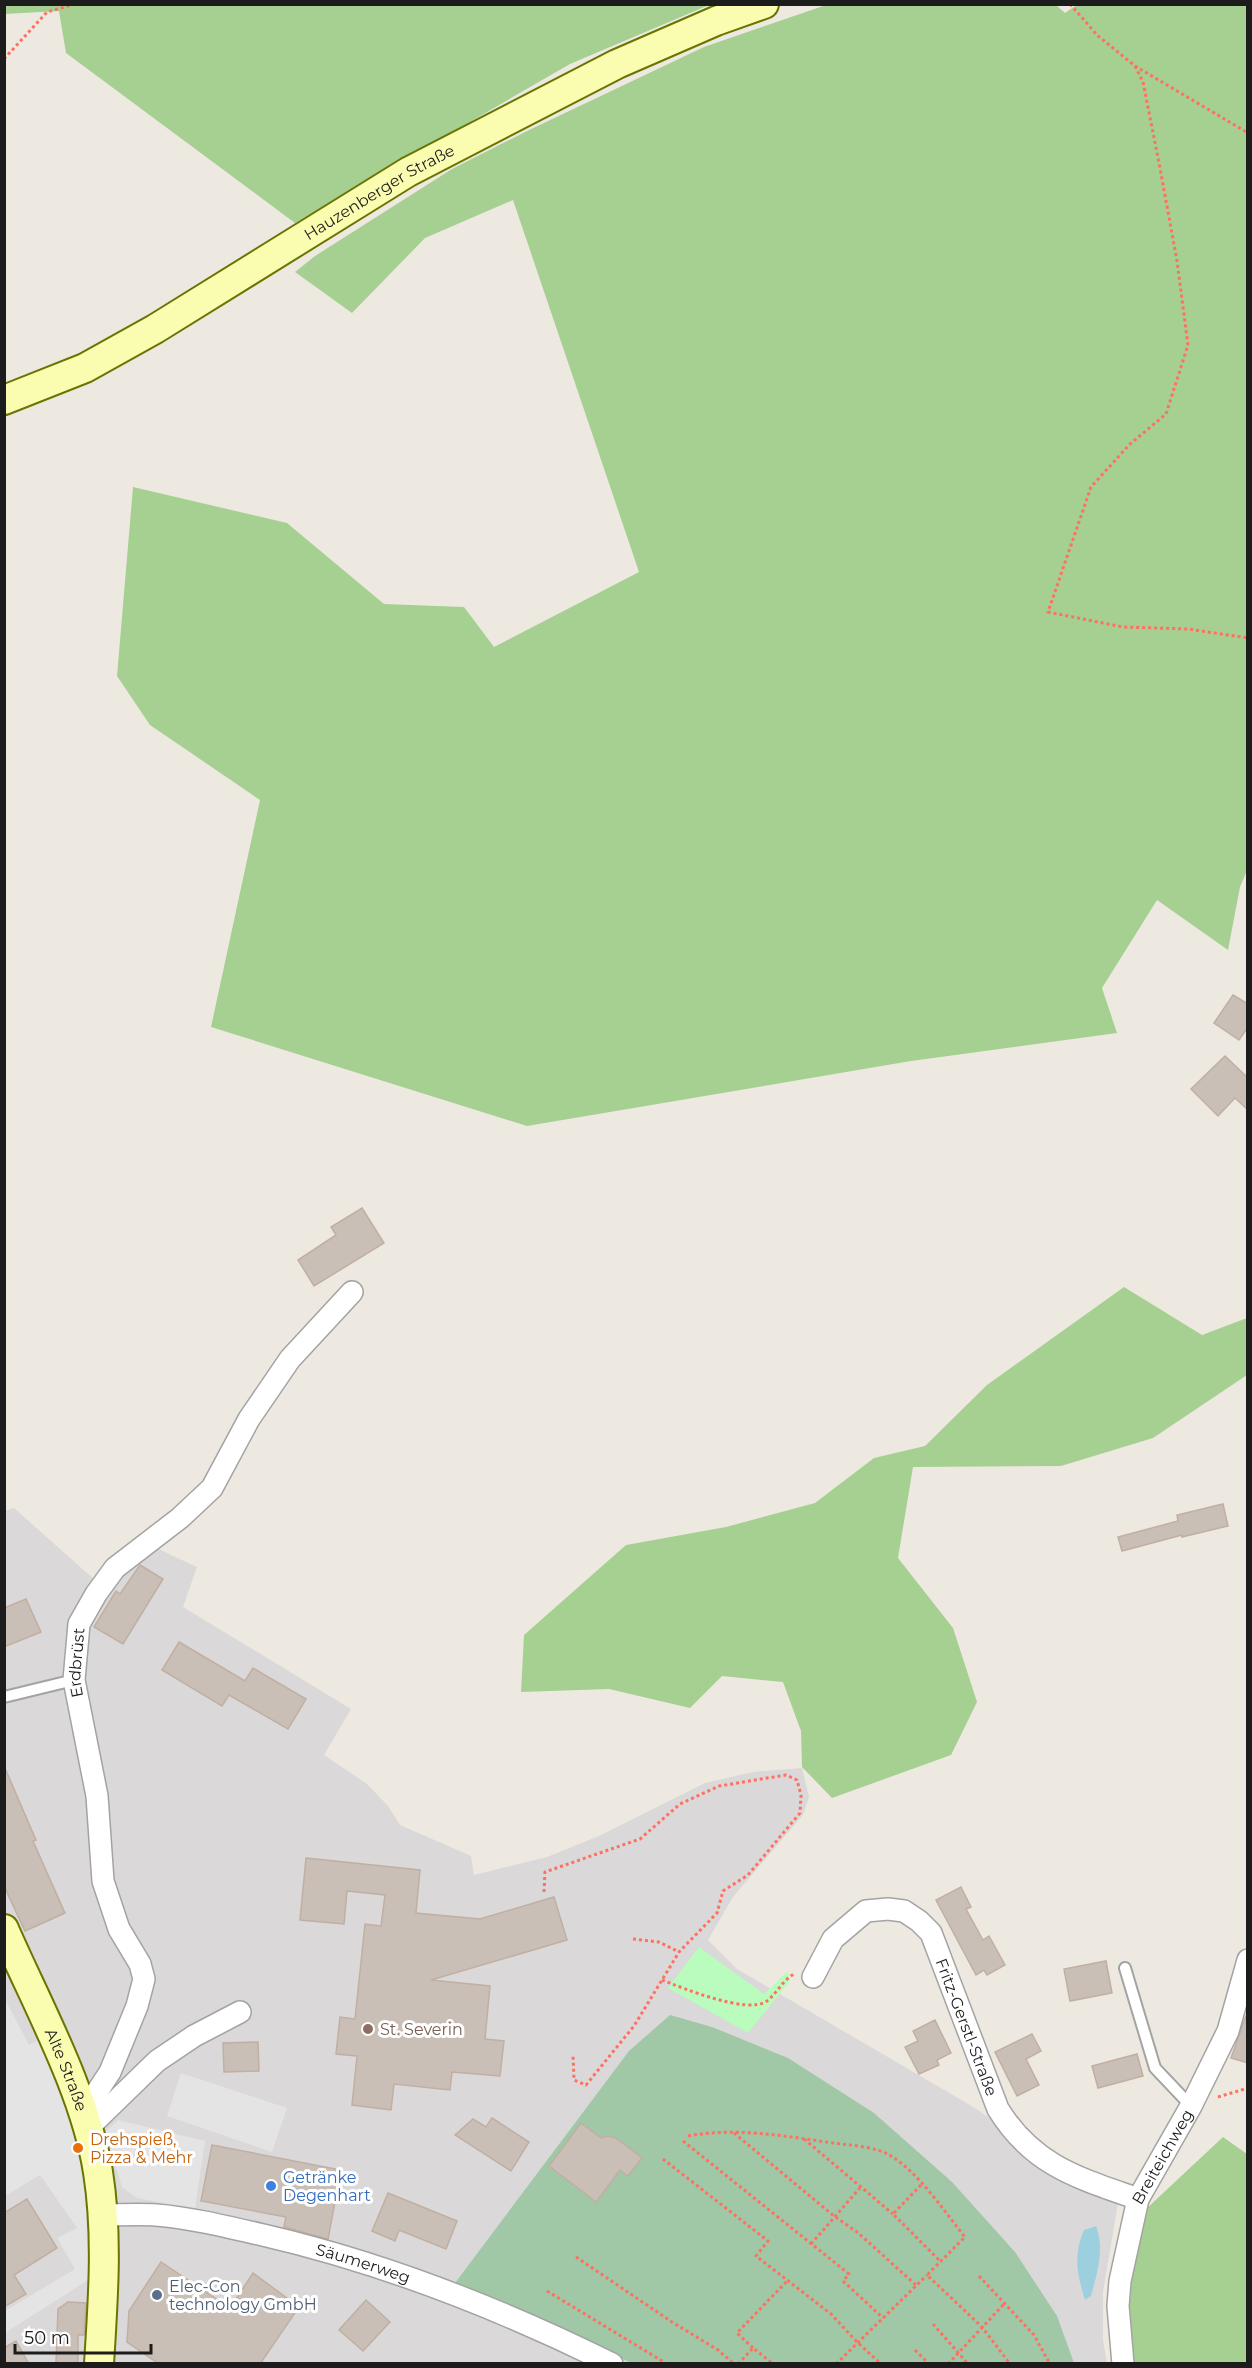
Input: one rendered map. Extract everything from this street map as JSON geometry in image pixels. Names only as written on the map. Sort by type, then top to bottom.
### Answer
[{"type":"main road","name":"Hauzenberger Straße","points":[[4,400],[85,368],[145,335],[408,172],[617,64],[716,21],[764,4]]},
{"type":"main road","name":"Alte Straße","points":[[4,1929],[52,2035],[85,2121],[98,2172],[104,2274],[99,2364]]},
{"type":"street","name":"Erdbrüst","points":[[85,2121],[110,2072],[137,2006],[144,1979],[140,1964],[119,1929],[103,1881],[97,1796],[74,1680],[80,1624],[96,1594],[115,1568],[180,1518],[212,1488],[249,1419],[290,1359],[352,1292]]},
{"type":"street","name":"Fritz-Gerstl-Straße","points":[[813,1977],[833,1939],[852,1921],[866,1911],[888,1909],[904,1911],[931,1933],[998,2109],[1009,2127],[1024,2144],[1051,2164],[1084,2180],[1138,2199]]},
{"type":"street","name":"Breiteichweg","points":[[1123,2364],[1118,2306],[1120,2281],[1138,2199],[1191,2106],[1228,2031],[1248,1960]]},
{"type":"street","points":[[85,2121],[157,2061],[194,2036],[240,2012]]},
{"type":"street","name":"Säumerweg","points":[[101,2215],[156,2215],[215,2224],[303,2244],[355,2259],[438,2288],[569,2342],[612,2364]]},
{"type":"lane","points":[[4,1697],[74,1680]]},
{"type":"lane","points":[[1125,1968],[1155,2068],[1191,2106]]},
{"type":"path","points":[[4,59],[47,12],[75,4]]},
{"type":"path","points":[[1070,4],[1097,35],[1135,66],[1248,133]]},
{"type":"path","points":[[1135,66],[1143,82],[1160,168],[1177,261],[1188,345],[1166,414],[1130,444],[1091,487],[1048,612],[1123,627],[1188,629],[1248,638]]},
{"type":"path","points":[[544,1892],[545,1872],[640,1839],[680,1804],[719,1786],[786,1776],[797,1780],[801,1795],[800,1813],[748,1875],[723,1891],[717,1913],[679,1952],[633,2026],[586,2085],[574,2080],[573,2055]]},
{"type":"path","points":[[633,1939],[659,1942],[679,1952]]},
{"type":"path","points":[[662,1980],[707,1998],[747,2004],[765,2002],[792,1974],[813,1977]]},
{"type":"path","points":[[688,2136],[732,2131],[773,2133],[856,2146],[890,2154],[921,2185],[965,2237],[836,2364]]},
{"type":"path","points":[[732,2131],[834,2216],[857,2232],[916,2285]]},
{"type":"path","points":[[803,2138],[893,2214],[941,2262]]},
{"type":"path","points":[[682,2141],[849,2274],[843,2281],[883,2318]]},
{"type":"path","points":[[663,2159],[768,2241],[756,2256],[831,2314],[881,2364]]},
{"type":"path","points":[[893,2214],[921,2185]]},
{"type":"path","points":[[811,2244],[860,2188]]},
{"type":"path","points":[[576,2257],[736,2364],[753,2348]]},
{"type":"path","points":[[927,2275],[982,2327],[1010,2364]]},
{"type":"path","points":[[979,2276],[1034,2335],[1050,2364]]},
{"type":"path","points":[[773,2364],[737,2333],[788,2280]]},
{"type":"path","points":[[547,2291],[667,2364]]},
{"type":"path","points":[[948,2364],[1005,2303]]},
{"type":"path","points":[[933,2324],[968,2364]]},
{"type":"path","points":[[915,2350],[929,2364]]},
{"type":"shaded area","points":[[14,1508],[96,1581],[141,1541],[197,1567],[183,1607],[351,1709],[324,1755],[367,1784],[388,1806],[400,1825],[471,1856],[474,1875],[547,1857],[599,1836],[705,1783],[753,1772],[802,1768],[809,1797],[803,1815],[733,1897],[708,1940],[737,1969],[970,2105],[1118,2203],[1103,2292],[1103,2340],[1107,2363],[5,2364],[4,1511]]},
{"type":"shaded area","points":[[4,1997],[29,2045],[42,2038],[75,2125],[88,2176],[96,2275],[5,2333],[5,2311],[75,2269],[57,2238],[77,2228],[40,2175],[7,2195],[5,2194]]},
{"type":"shaded area","points":[[181,2073],[287,2108],[272,2152],[167,2116]]},
{"type":"shaded area","points":[[118,2120],[205,2141],[195,2209],[137,2198],[122,2187],[105,2132]]},
{"type":"green space","points":[[1078,4],[1247,5],[1248,868],[1240,887],[1228,950],[1157,900],[1102,988],[1117,1033],[911,1061],[527,1126],[211,1027],[260,800],[150,725],[117,676],[133,487],[287,523],[384,604],[464,607],[494,647],[639,572],[513,200],[425,238],[352,313],[295,272],[315,256],[452,169],[704,47],[826,5],[1056,5],[1065,13]]},
{"type":"green space","points":[[4,5],[709,5],[570,64],[295,223],[66,53],[59,11],[5,14]]},
{"type":"green space","points":[[1124,1287],[1202,1335],[1247,1318],[1247,1375],[1153,1438],[1061,1466],[913,1467],[898,1558],[953,1628],[977,1702],[951,1755],[832,1798],[802,1767],[801,1731],[783,1682],[722,1676],[690,1708],[609,1689],[521,1692],[524,1635],[626,1545],[726,1527],[815,1503],[874,1458],[925,1446],[987,1385]]},
{"type":"green space","points":[[699,1947],[764,1994],[788,1971],[790,1981],[748,2033],[668,1988]]},
{"type":"green space","points":[[670,2015],[712,2027],[788,2058],[874,2113],[952,2182],[1015,2252],[1057,2316],[1074,2363],[632,2363],[535,2322],[449,2291],[629,2051]]},
{"type":"green space","points":[[1223,2137],[1247,2154],[1247,2363],[1132,2364],[1128,2318],[1134,2261],[1145,2210]]},
{"type":"water","points":[[1096,2226],[1100,2243],[1099,2261],[1091,2296],[1085,2300],[1078,2273],[1078,2248],[1084,2230]]},
{"type":"building","points":[[1233,995],[1248,1004],[1248,1027],[1239,1040],[1214,1023]]},
{"type":"building","points":[[1225,1056],[1248,1078],[1248,1110],[1235,1098],[1218,1116],[1191,1089]]},
{"type":"building","points":[[362,1208],[384,1243],[314,1286],[298,1260],[336,1235],[331,1227]]},
{"type":"building","points":[[1223,1504],[1228,1526],[1122,1551],[1118,1537],[1178,1521],[1177,1515]]},
{"type":"building","points":[[140,1565],[163,1579],[123,1644],[94,1627],[116,1591],[120,1594]]},
{"type":"building","points":[[26,1599],[41,1632],[4,1647],[4,1608]]},
{"type":"building","points":[[179,1642],[245,1681],[253,1668],[306,1699],[288,1729],[229,1695],[222,1706],[162,1670]]},
{"type":"building","points":[[4,1766],[36,1840],[33,1841],[65,1913],[25,1931],[4,1886]]},
{"type":"building","points":[[306,1858],[420,1870],[416,1913],[480,1919],[554,1897],[567,1940],[431,1980],[490,1986],[485,2039],[504,2041],[500,2076],[452,2072],[450,2090],[394,2084],[391,2110],[352,2105],[357,2056],[336,2054],[340,2017],[355,2019],[365,1924],[381,1926],[385,1895],[347,1891],[344,1924],[300,1920]]},
{"type":"building","points":[[961,1887],[971,1907],[966,1909],[983,1940],[989,1936],[1005,1965],[987,1975],[984,1970],[976,1975],[936,1900]]},
{"type":"building","points":[[1106,1961],[1112,1993],[1070,2001],[1064,1969]]},
{"type":"building","points":[[1246,2016],[1248,2016],[1248,2063],[1231,2058]]},
{"type":"building","points":[[935,2020],[951,2053],[937,2060],[939,2065],[919,2074],[905,2047],[918,2041],[913,2031]]},
{"type":"building","points":[[1032,2034],[1041,2051],[1026,2059],[1039,2085],[1017,2096],[995,2052]]},
{"type":"building","points":[[258,2042],[259,2071],[224,2072],[223,2043]]},
{"type":"building","points":[[1137,2054],[1143,2076],[1098,2088],[1092,2066]]},
{"type":"building","points":[[492,2118],[529,2142],[511,2171],[455,2135],[473,2119],[486,2127]]},
{"type":"building","points":[[581,2123],[601,2138],[606,2136],[616,2138],[642,2158],[628,2176],[620,2170],[596,2202],[549,2166]]},
{"type":"building","name":"Getränke Degenhart","points":[[212,2145],[341,2170],[328,2239],[284,2227],[286,2217],[201,2201]]},
{"type":"building","points":[[388,2193],[457,2221],[446,2249],[399,2230],[395,2241],[372,2231]]},
{"type":"building","points":[[27,2199],[57,2248],[14,2275],[26,2294],[4,2307],[4,2213]]},
{"type":"building","points":[[161,2262],[230,2308],[253,2273],[299,2307],[260,2364],[159,2364],[127,2342],[129,2311]]},
{"type":"building","points":[[366,2300],[390,2322],[363,2351],[339,2330]]},
{"type":"building","points":[[68,2302],[86,2303],[84,2335],[78,2335],[78,2364],[56,2364],[58,2309]]},
{"type":"building","points":[[16,2341],[29,2364],[4,2364],[4,2348]]},
{"type":"place","name":"St. Severin","points":[[368,2029]]},
{"type":"place","name":"Drehspieß, Pizza & Mehr","points":[[78,2148]]},
{"type":"place","name":"Getränke Degenhart","points":[[271,2186]]},
{"type":"place","name":"Elec-Con technology GmbH","points":[[157,2295]]}]
